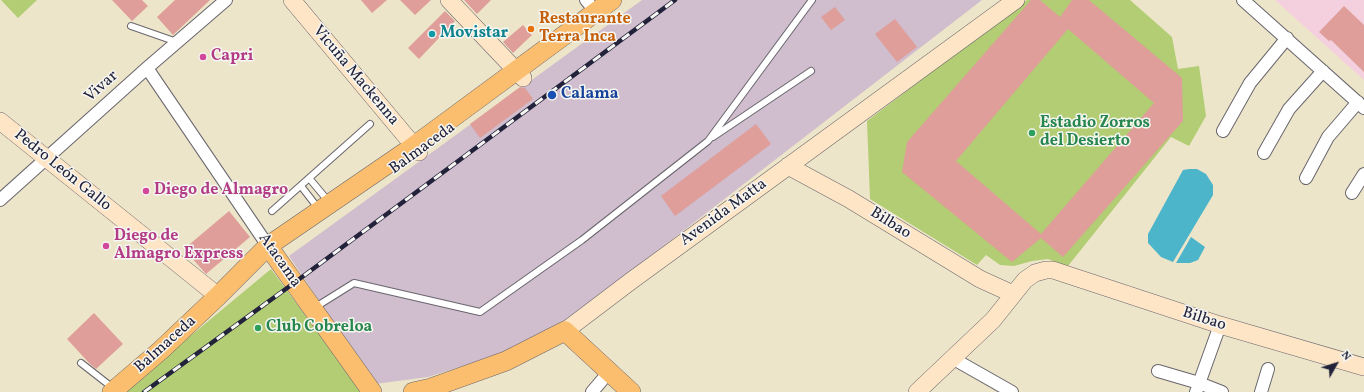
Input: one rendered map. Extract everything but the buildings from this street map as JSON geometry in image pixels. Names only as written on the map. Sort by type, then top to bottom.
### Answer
[{"type":"main road","name":"Balmaceda","points":[[519,75],[591,6],[612,0]]},
{"type":"main road","name":"Balmaceda","points":[[271,251],[626,0]]},
{"type":"main road","name":"Balmaceda","points":[[113,391],[161,350],[218,296],[325,207],[416,149]]},
{"type":"main road","name":"Atacama","points":[[271,251],[314,308],[372,392]]},
{"type":"main road","points":[[565,331],[631,392]]},
{"type":"main road","name":"Avenida Matta","points":[[413,392],[431,388],[506,361],[565,331]]},
{"type":"street","name":"Vivar","points":[[0,200],[147,68],[226,0]]},
{"type":"street","name":"Vicuña Mackenna","points":[[292,0],[416,149]]},
{"type":"street","points":[[449,0],[519,75]]},
{"type":"street","name":"Avenida Matta","points":[[565,331],[1016,0]]},
{"type":"street","points":[[1243,0],[1361,105],[1328,137],[1306,178]]},
{"type":"street","points":[[1223,131],[1250,83],[1287,38]]},
{"type":"street","name":"Atacama","points":[[147,68],[271,251]]},
{"type":"street","points":[[1264,153],[1289,109],[1323,71]]},
{"type":"street","name":"Pedro León Gallo","points":[[0,121],[218,296]]},
{"type":"street","name":"Bilbao","points":[[788,166],[849,199],[980,279],[1013,294],[1025,280],[1035,273],[1053,270],[1220,325],[1364,367]]},
{"type":"street","points":[[1352,194],[1364,174]]},
{"type":"street","points":[[917,392],[993,320],[1003,309],[1013,294]]},
{"type":"street","points":[[1197,387],[1220,325]]},
{"type":"street","points":[[952,358],[1012,392]]},
{"type":"street","points":[[1261,392],[1268,369]]},
{"type":"street","points":[[1158,371],[1197,387],[1222,392]]},
{"type":"street","points":[[592,392],[609,372]]},
{"type":"lane","points":[[708,141],[812,0]]},
{"type":"lane","points":[[131,26],[177,42]]},
{"type":"lane","points":[[314,308],[354,283],[480,312],[582,240],[708,141],[811,70]]},
{"type":"lane","points":[[272,211],[370,124]]},
{"type":"lane","points":[[309,178],[325,207]]},
{"type":"lane","points":[[300,186],[325,207]]},
{"type":"lane","points":[[81,363],[113,391]]},
{"type":"shaded area","points":[[642,0],[982,0],[560,326],[507,352],[428,377],[375,384],[289,256]]},
{"type":"shaded area","points":[[1275,0],[1364,0],[1364,80]]},
{"type":"green space","points":[[1,0],[37,0],[18,18]]},
{"type":"green space","name":"Estadio Zorros del Desierto","points":[[1027,0],[1130,0],[1172,37],[1178,69],[1199,66],[1206,116],[1189,146],[1171,137],[1068,266],[1048,259],[1032,261],[1014,266],[1000,265],[986,255],[977,265],[870,199],[867,121]]},
{"type":"green space","name":"Club Cobreloa","points":[[271,269],[362,392],[123,392]]},
{"type":"water","points":[[1197,169],[1206,174],[1213,185],[1213,195],[1173,262],[1161,257],[1148,243],[1148,234],[1183,170]]},
{"type":"water","points":[[1191,237],[1205,247],[1198,260],[1190,263],[1176,263]]},
{"type":"railway","points":[[144,392],[294,283],[675,0]]},
{"type":"place","name":"Restaurante Terra Inca","points":[[531,29]]},
{"type":"place","name":"Movistar","points":[[432,34]]},
{"type":"place","name":"Capri","points":[[203,57]]},
{"type":"place","name":"Calama","points":[[552,95]]},
{"type":"place","name":"Estadio Zorros del Desierto","points":[[1032,133]]},
{"type":"place","name":"Diego de Almagro","points":[[146,191]]},
{"type":"place","name":"Diego de Almagro Express","points":[[106,246]]},
{"type":"place","name":"Club Cobreloa","points":[[258,328]]}]
